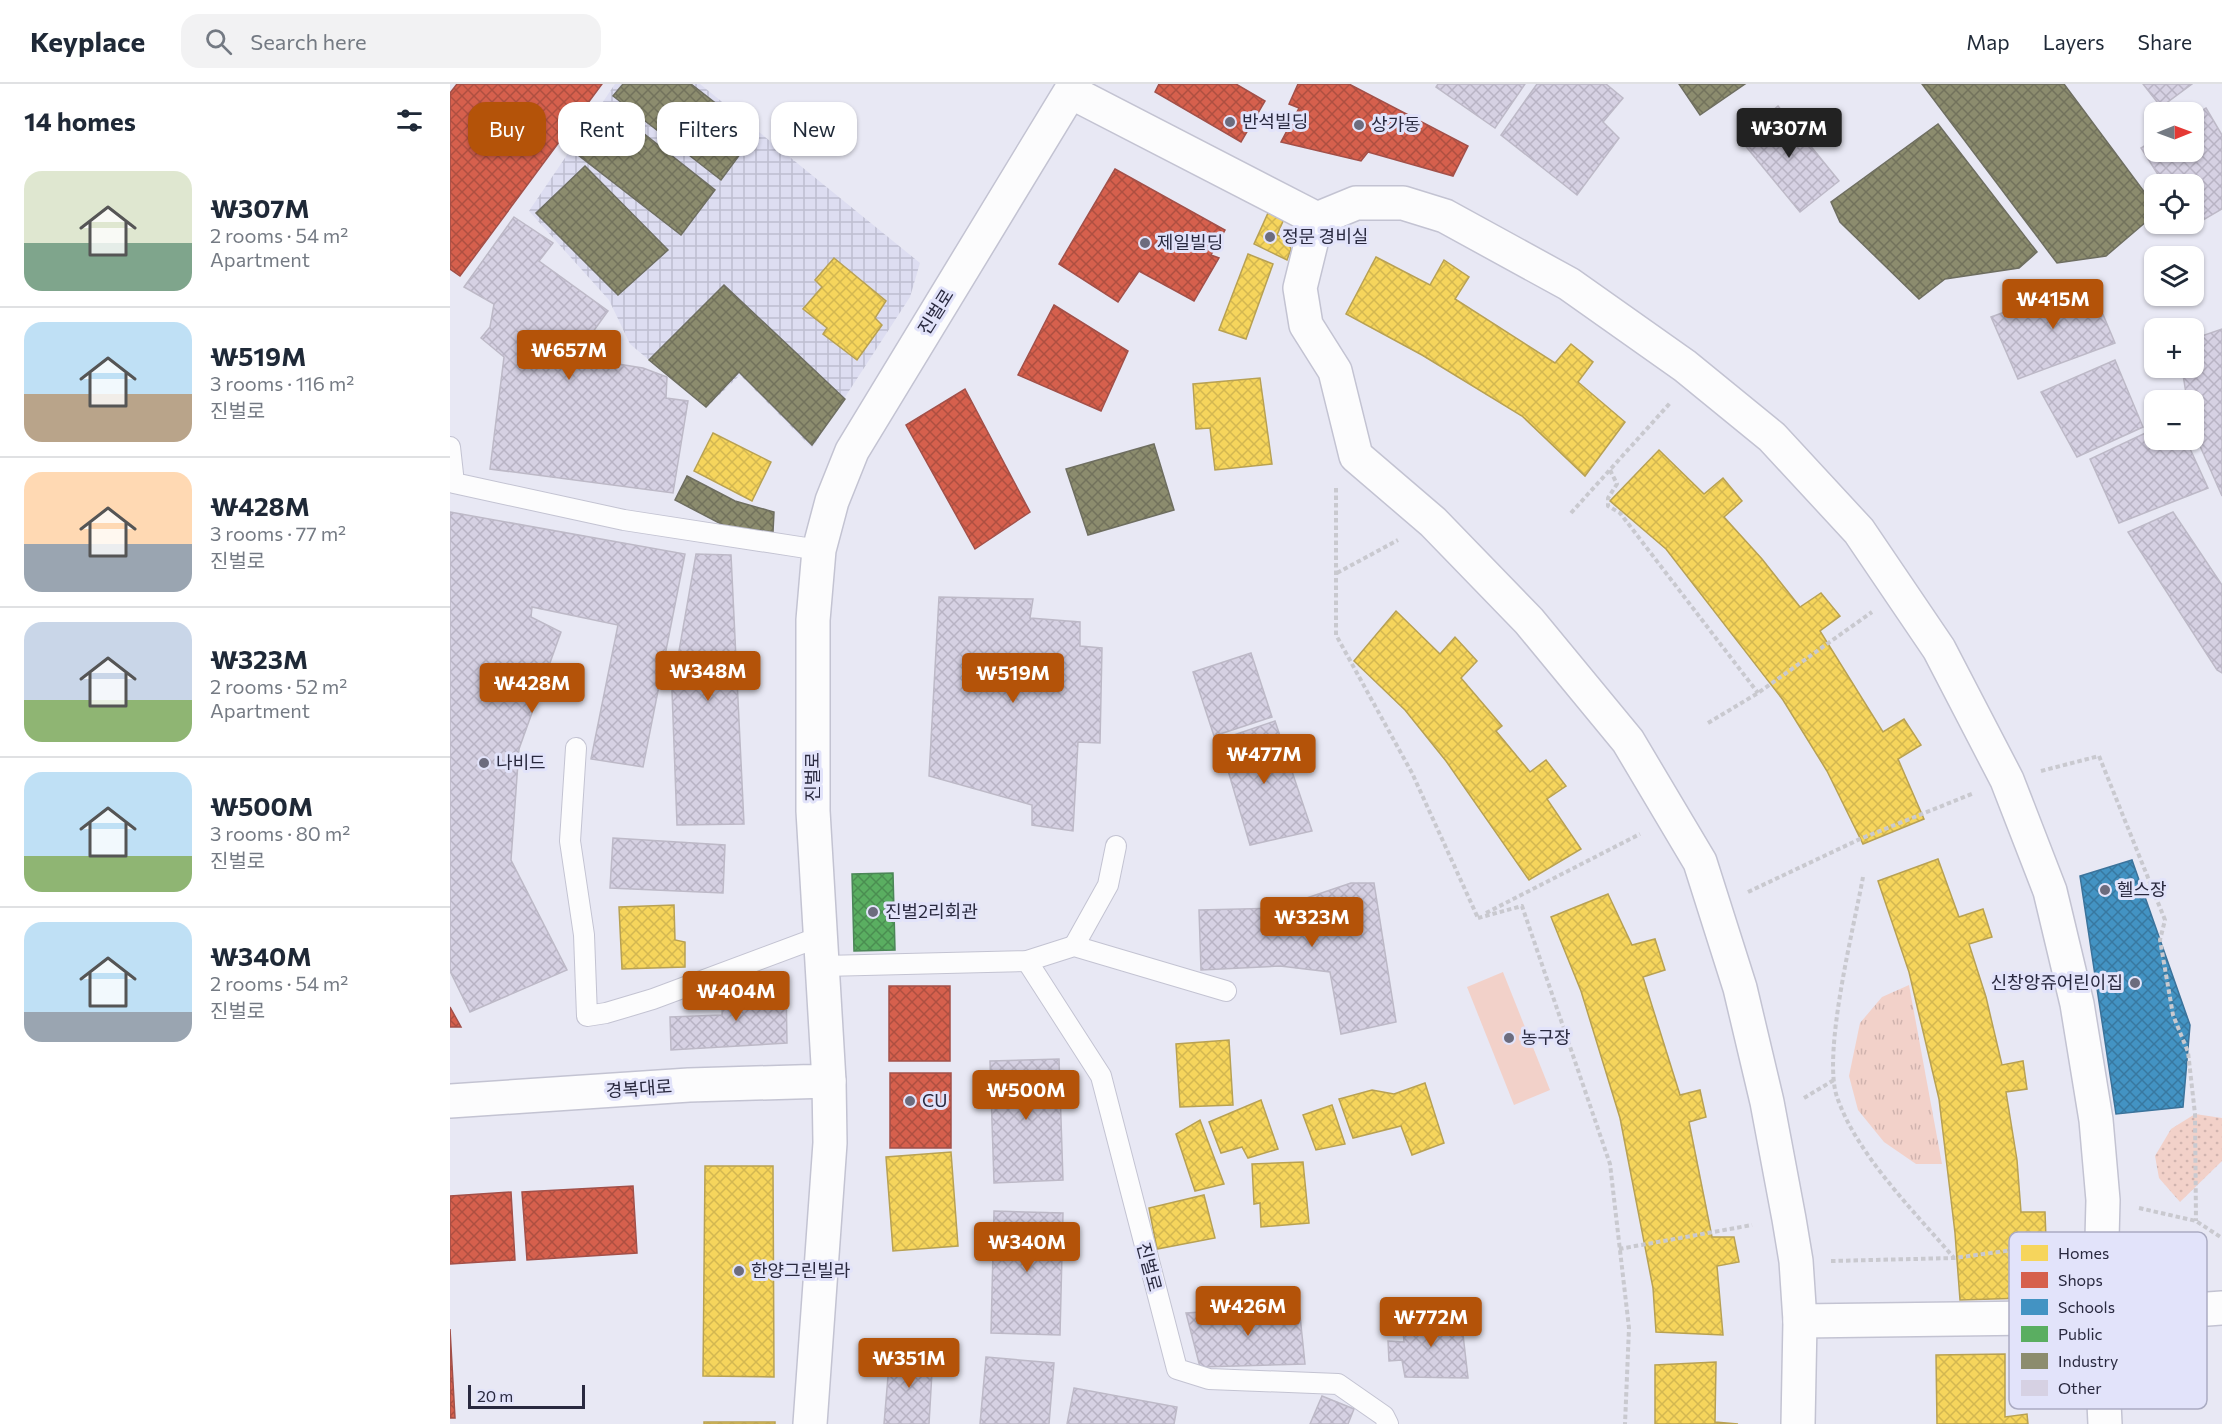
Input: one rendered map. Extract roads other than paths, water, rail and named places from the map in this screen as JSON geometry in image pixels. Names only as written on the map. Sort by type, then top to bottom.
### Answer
[{"type":"street","points":[[1073,88],[1317,219]]},
{"type":"street","name":"진벌로","points":[[810,1424],[830,1143],[823,951],[813,811],[813,620],[819,550],[832,501],[852,451],[1073,88]]},
{"type":"street","points":[[1317,219],[1356,203],[1403,203],[1445,216],[1569,284],[1695,375],[1772,437],[1859,531],[1939,649],[2007,780],[2050,891],[2078,1004],[2096,1120],[2103,1200],[2102,1232]]},
{"type":"street","points":[[1317,219],[1300,288],[1306,325],[1335,370],[1356,456],[1433,522],[1529,621],[1628,741],[1701,862],[1740,988],[1767,1102],[1789,1219],[1796,1261],[1800,1321],[1798,1424]]},
{"type":"street","name":"경복대로","points":[[450,1101],[689,1086],[829,1082]]},
{"type":"street","points":[[2207,1312],[2222,1308]]},
{"type":"street","points":[[1800,1321],[1893,1325],[2009,1321]]},
{"type":"street","points":[[2103,1409],[2104,1424]]},
{"type":"lane","points":[[450,447],[454,483],[624,520],[819,550]]},
{"type":"lane","points":[[576,748],[570,841],[584,935],[587,1016],[606,1013],[823,951],[1027,961],[1074,946],[1226,992]]},
{"type":"lane","points":[[1074,946],[1108,885],[1116,846]]},
{"type":"lane","name":"진벌로","points":[[1027,961],[1101,1076],[1177,1369],[1209,1379],[1338,1384],[1384,1416],[1388,1424]]},
{"type":"place","name":"반석빌딩","points":[[1230,122]]},
{"type":"place","name":"상가동","points":[[1359,125]]},
{"type":"place","name":"정문 경비실","points":[[1270,237]]},
{"type":"place","name":"제일빌딩","points":[[1145,243]]},
{"type":"place","name":"나비드","points":[[484,763]]},
{"type":"place","name":"헬스장","points":[[2105,890]]},
{"type":"place","name":"진벌2리회관","points":[[873,912]]},
{"type":"place","name":"신창앙쥬어린이집","points":[[2135,983]]},
{"type":"place","name":"농구장","points":[[1509,1038]]},
{"type":"place","name":"CU","points":[[910,1101]]},
{"type":"place","name":"한양그린빌라","points":[[739,1271]]}]
